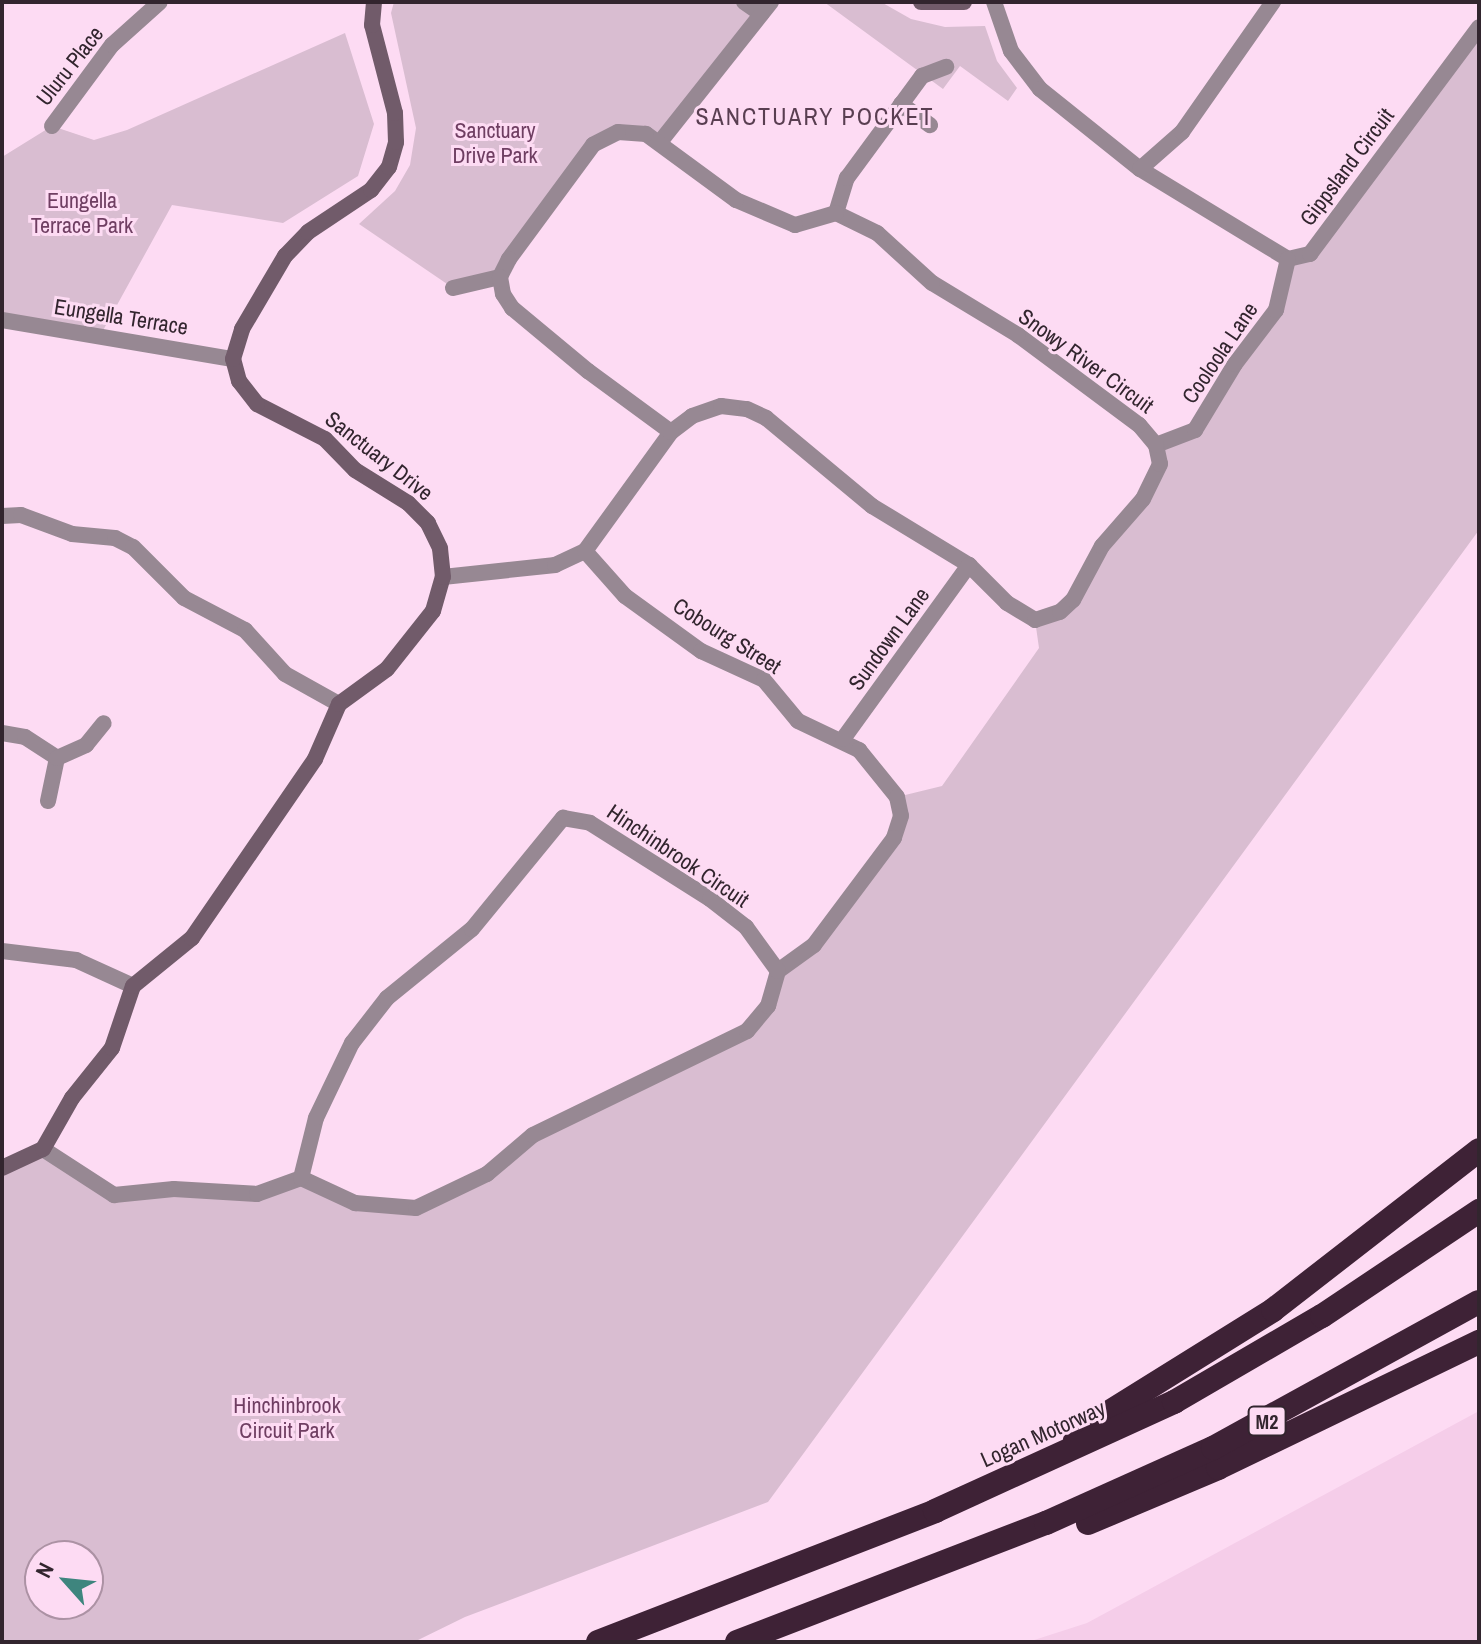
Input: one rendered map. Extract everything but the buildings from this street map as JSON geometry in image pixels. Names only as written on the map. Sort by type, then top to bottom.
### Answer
[{"type":"highway","points":[[1064,1455],[1087,1426],[1273,1310],[1479,1150]]},
{"type":"highway","name":"Logan Motorway","points":[[598,1642],[1064,1455],[1247,1362],[1479,1211]]},
{"type":"highway","name":"M2","points":[[737,1642],[1046,1523],[1238,1435],[1479,1302]]},
{"type":"highway","points":[[1046,1523],[1084,1524],[1111,1513],[1218,1468],[1479,1342]]},
{"type":"street","name":"Uluru Place","points":[[52,126],[112,45],[160,2]]},
{"type":"street","points":[[233,359],[242,329],[285,256],[308,232],[371,190],[389,167],[396,142],[395,113],[372,25],[374,2]]},
{"type":"street","points":[[660,142],[766,8],[744,2]]},
{"type":"street","points":[[921,2],[964,2]]},
{"type":"street","points":[[994,2],[1011,51],[1040,89],[1140,169],[1288,259]]},
{"type":"street","points":[[1140,169],[1182,132],[1273,2]]},
{"type":"street","name":"Gippsland Circuit","points":[[1288,259],[1310,254],[1479,27]]},
{"type":"street","points":[[453,288],[500,277],[593,145],[618,132],[646,134],[736,200],[795,225],[836,213],[847,178],[922,76],[946,67]]},
{"type":"street","points":[[901,104],[930,125]]},
{"type":"street","name":"Snowy River Circuit","points":[[585,551],[671,432],[692,416],[721,406],[747,409],[766,418],[872,506],[969,565],[1007,603],[1035,620],[1060,612],[1073,600],[1102,546],[1143,499],[1160,464],[1156,445],[1139,425],[1018,335],[932,283],[877,233],[836,213]]},
{"type":"street","name":"Cooloola Lane","points":[[1156,445],[1195,430],[1235,364],[1276,310],[1288,259]]},
{"type":"street","points":[[500,277],[512,308],[671,432]]},
{"type":"street","name":"Eungella Terrace","points":[[2,320],[233,359]]},
{"type":"street","name":"Sanctuary Drive","points":[[233,359],[239,381],[257,404],[325,439],[355,470],[408,503],[428,523],[440,548],[443,577],[433,611],[416,638],[387,669],[339,704]]},
{"type":"street","points":[[2,516],[21,515],[72,534],[115,538],[133,547],[184,598],[245,630],[285,674],[339,704],[315,759],[192,938],[133,986],[112,1048],[72,1098],[43,1149],[2,1168]]},
{"type":"street","points":[[443,577],[555,565],[585,551]]},
{"type":"street","name":"Cobourg Street","points":[[585,551],[625,596],[688,642],[764,680],[798,721],[843,739],[897,797],[901,816],[894,838],[814,945],[778,971]]},
{"type":"street","name":"Sundown Lane","points":[[843,739],[969,565]]},
{"type":"street","points":[[57,758],[86,745],[104,723]]},
{"type":"street","points":[[2,733],[25,737],[57,758]]},
{"type":"street","points":[[48,801],[57,758]]},
{"type":"street","name":"Hinchinbrook Circuit","points":[[301,1178],[316,1118],[352,1043],[387,998],[472,929],[563,818],[590,823],[710,899],[746,927],[778,971]]},
{"type":"street","points":[[2,951],[76,960],[133,986]]},
{"type":"street","points":[[43,1149],[114,1195],[174,1189],[257,1194],[301,1178],[355,1203],[387,1209],[416,1208],[457,1192],[533,1135],[747,1031],[768,1006],[778,971]]},
{"type":"shaded area","points":[[1479,1411],[1479,1642],[1028,1642],[1087,1623]]},
{"type":"green space","name":"Sanctuary Drive Park","points":[[394,2],[771,2],[660,142],[607,134],[500,277],[453,288],[359,224],[395,191],[410,165],[416,128],[391,13]]},
{"type":"green space","points":[[824,2],[881,2],[911,19],[945,27],[985,26],[997,61],[1017,88],[1008,101],[960,66],[943,89]]},
{"type":"green space","name":"Hinchinbrook Circuit Park","points":[[1479,27],[1479,530],[768,1502],[465,1617],[414,1642],[2,1642],[2,1168],[43,1149],[93,1186],[239,1195],[301,1178],[355,1203],[416,1208],[511,1150],[747,1031],[778,971],[796,959],[894,838],[897,797],[942,786],[1039,648],[1035,620],[1059,613],[1160,464],[1156,445],[1195,430],[1276,310],[1288,259],[1300,258]]},
{"type":"green space","name":"Eungella Terrace Park","points":[[345,33],[374,124],[358,176],[283,223],[172,205],[100,336],[2,320],[2,157],[52,126],[94,140],[127,130]]},
{"type":"district","name":"SANCTUARY POCKET","points":[[815,117]]}]
